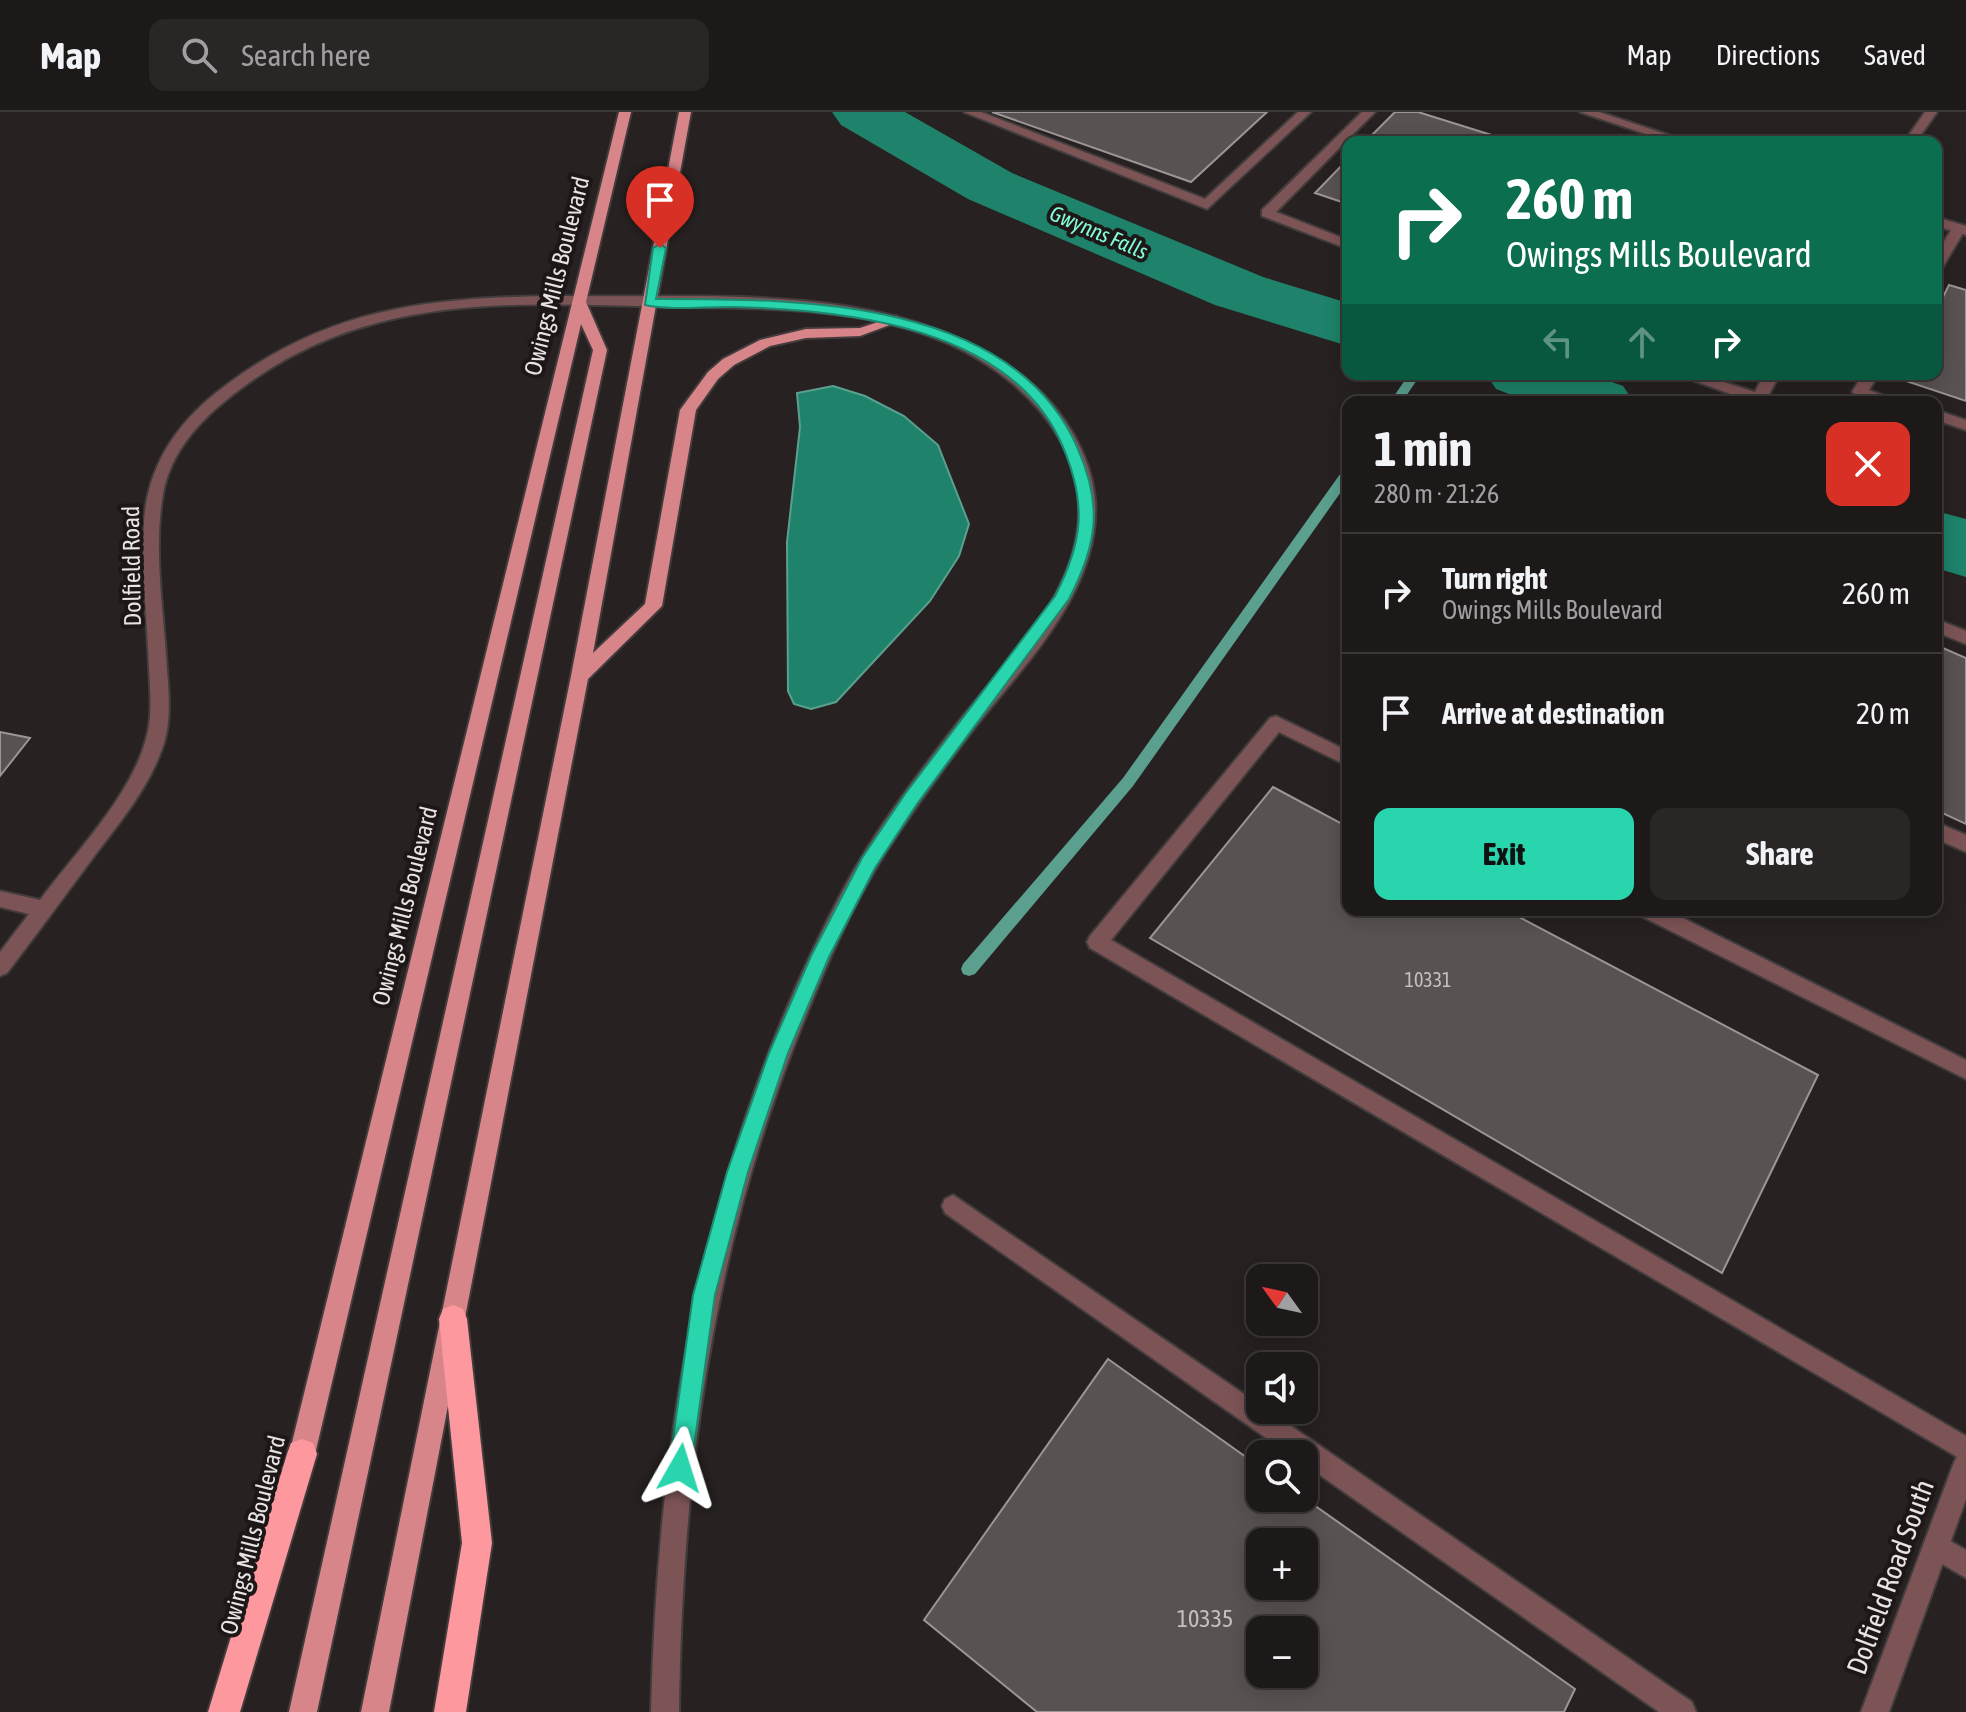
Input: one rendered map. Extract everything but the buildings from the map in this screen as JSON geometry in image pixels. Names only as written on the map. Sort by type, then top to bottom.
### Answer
[{"type":"highway","points":[[450,1712],[477,1543],[453,1319]]},
{"type":"highway","points":[[224,1712],[302,1454]]},
{"type":"main road","name":"Owings Mills Boulevard","points":[[239,1712],[625,112]]},
{"type":"main road","points":[[375,1712],[580,676],[685,112]]},
{"type":"main road","points":[[303,1712],[600,350],[579,302]]},
{"type":"main road","points":[[580,676],[653,606],[688,410],[698,390],[713,373],[727,361],[766,342],[799,335],[860,332],[896,320]]},
{"type":"street","points":[[970,112],[1207,205],[1305,112]]},
{"type":"street","points":[[1586,112],[1664,136]]},
{"type":"street","points":[[1914,136],[1931,112]]},
{"type":"street","points":[[1343,136],[1366,113]]},
{"type":"street","points":[[1342,137],[1267,213],[1342,243]]},
{"type":"street","points":[[1942,223],[1963,230],[1942,259]]},
{"type":"street","name":"Dolfield Road","points":[[0,967],[133,790],[156,743],[159,694],[152,543],[154,495],[167,456],[191,423],[251,371],[295,345],[364,319],[420,306],[649,303]]},
{"type":"street","points":[[649,303],[796,306],[896,320],[970,347],[1002,365],[1046,406],[1071,445],[1088,504],[1086,535],[1079,564],[1061,599],[911,799],[869,863],[821,956],[778,1053],[737,1172],[704,1295],[673,1530],[665,1712]]},
{"type":"street","points":[[1702,380],[1750,396]]},
{"type":"street","points":[[1867,380],[1860,392],[1873,396]]},
{"type":"street","points":[[1942,417],[1966,425]]},
{"type":"street","points":[[1942,628],[1966,638]]},
{"type":"street","points":[[1342,756],[1276,723],[1097,942],[1966,1450]]},
{"type":"street","points":[[1942,833],[1966,844]]},
{"type":"street","points":[[0,899],[44,909]]},
{"type":"street","points":[[1660,916],[1966,1070]]},
{"type":"street","points":[[953,1206],[1682,1712]]},
{"type":"street","name":"Dolfield Road South","points":[[1875,1712],[1966,1465]]},
{"type":"street","points":[[1936,1546],[1966,1565]]},
{"type":"shaded area","points":[[833,386],[865,396],[904,416],[938,445],[969,524],[959,556],[930,601],[836,702],[811,709],[794,704],[788,691],[787,542],[800,427],[797,393]]},
{"type":"waterway","name":"Gwynns Falls","points":[[862,112],[990,186],[1239,291],[1342,323]]},
{"type":"waterway","points":[[1400,396],[1411,380]]},
{"type":"waterway","name":"Gwynns Falls","points":[[1538,380],[1582,396]]},
{"type":"waterway","points":[[969,969],[1128,782],[1342,481]]},
{"type":"waterway","name":"Gwynns Falls","points":[[1942,540],[1966,550]]},
{"type":"route","points":[[660,248],[649,303],[796,306],[876,316],[937,333],[1002,365],[1060,423],[1081,472],[1088,504],[1086,535],[1079,564],[1061,599],[1033,641],[911,799],[869,863],[821,956],[778,1053],[737,1172],[704,1295],[680,1468]]}]
